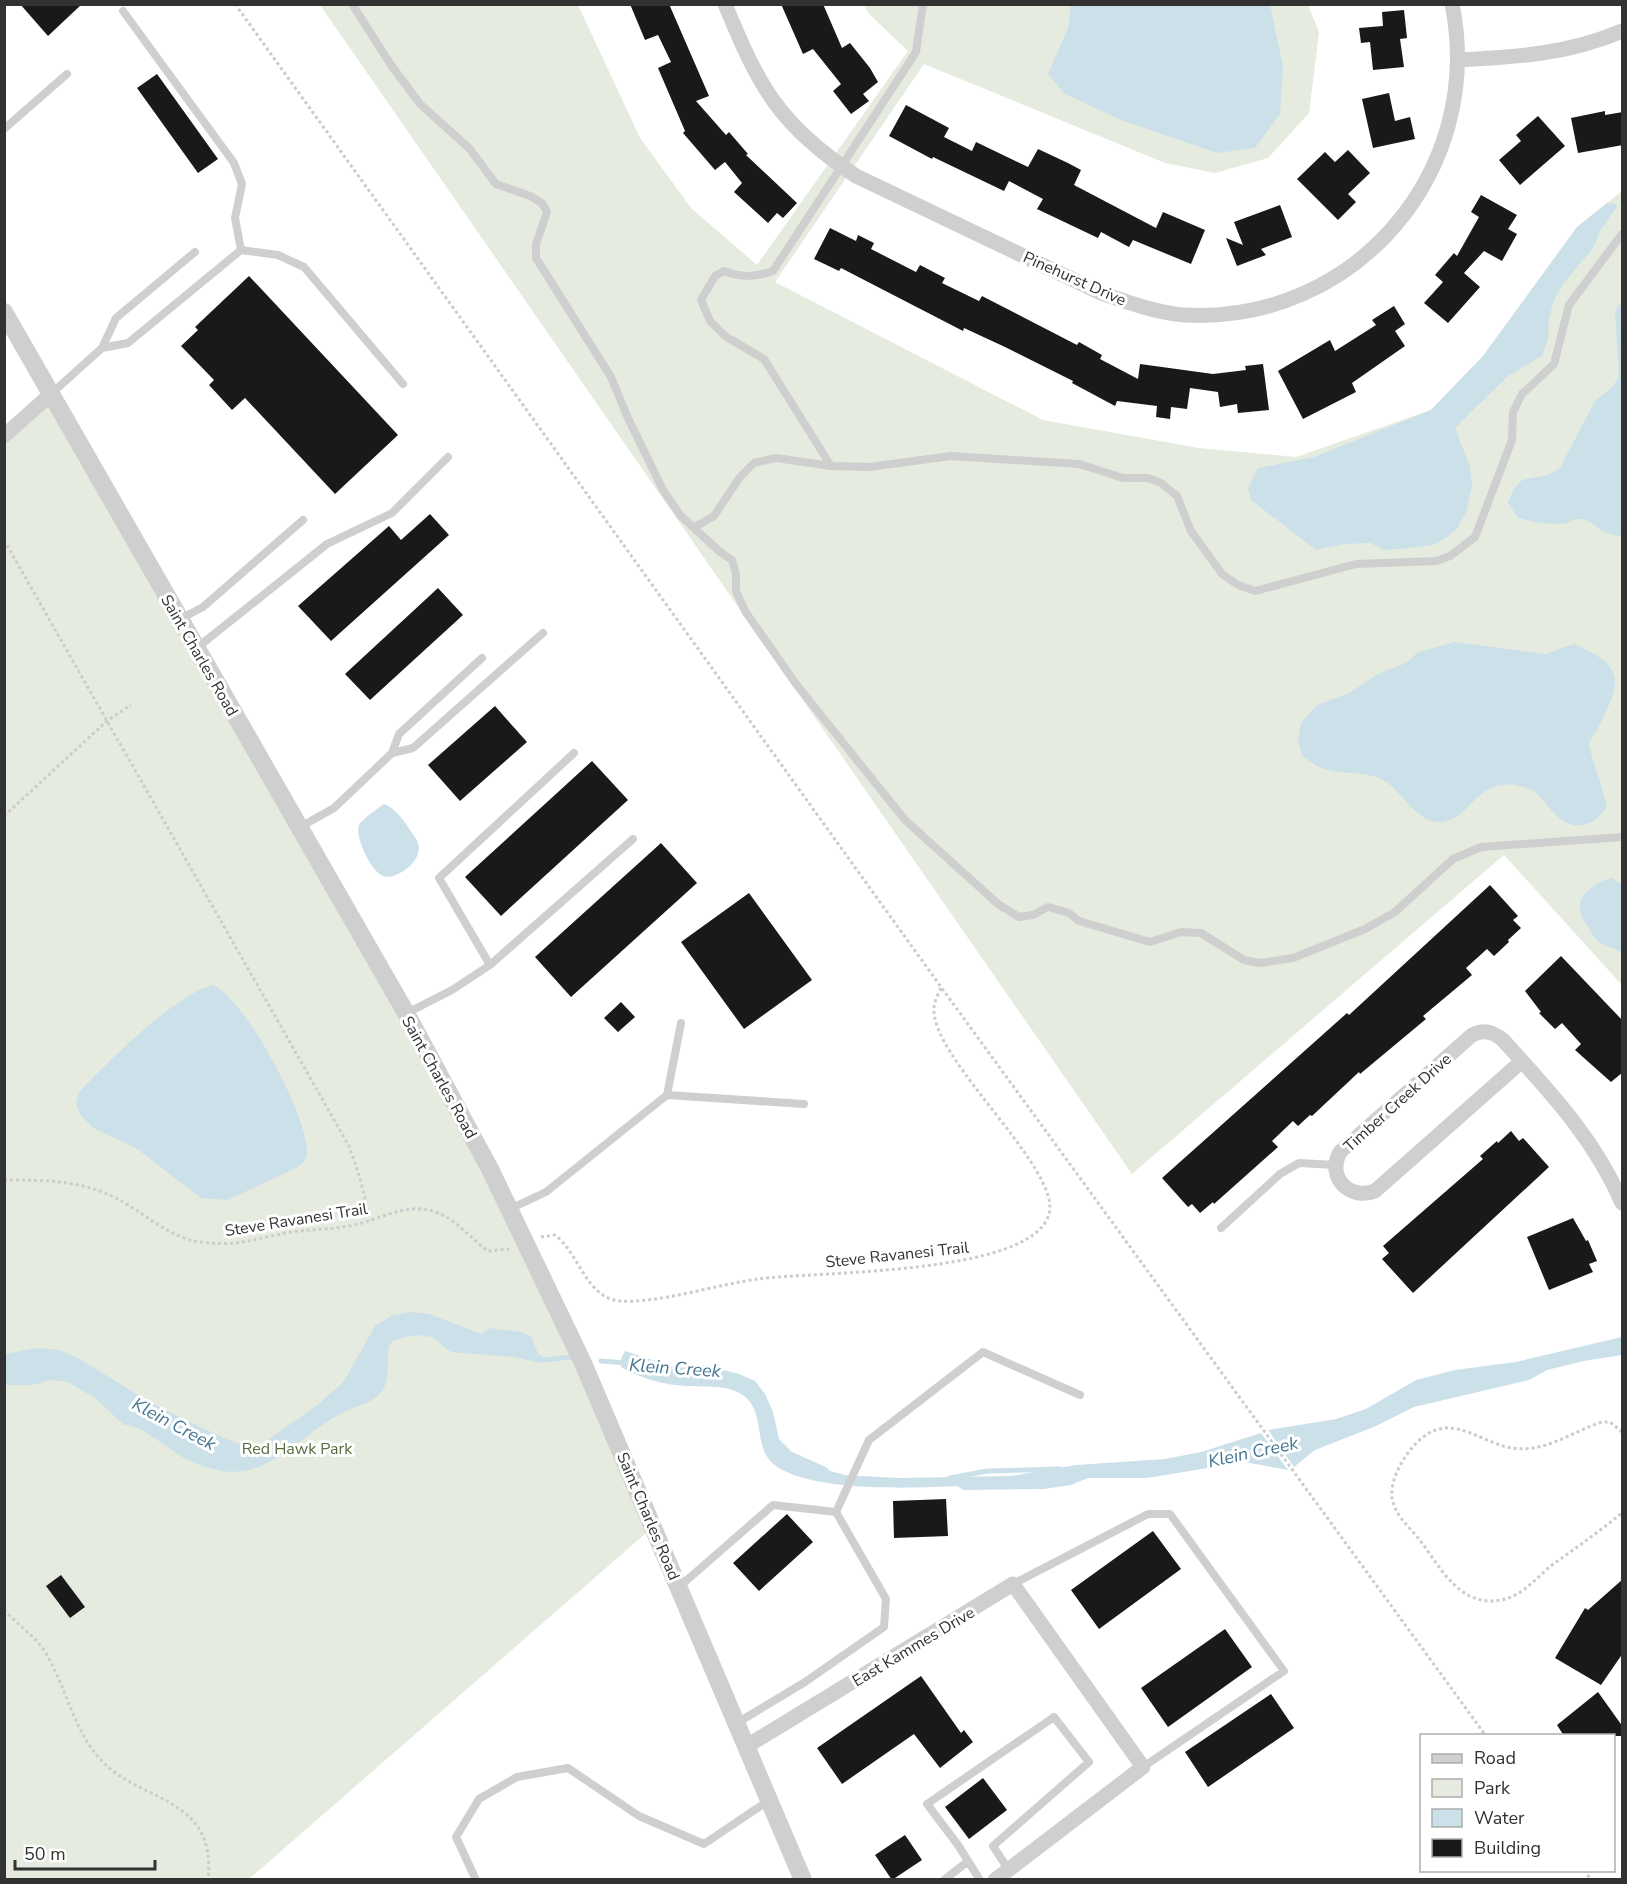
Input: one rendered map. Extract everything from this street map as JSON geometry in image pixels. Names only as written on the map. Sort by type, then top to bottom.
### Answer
[{"type":"street","name":"Pinehurst Drive","points":[[725,4],[748,60],[782,114],[813,146],[856,176],[1101,293],[1131,303],[1184,315],[1253,309],[1297,296],[1335,277],[1371,251],[1399,223],[1427,181],[1451,116],[1458,60],[1452,4]]},
{"type":"street","points":[[1458,60],[1545,54],[1572,49],[1623,31]]},
{"type":"street","name":"Saint Charles Road","points":[[4,312],[406,1013],[510,1209],[583,1363],[803,1880]]},
{"type":"street","points":[[4,436],[51,394]]},
{"type":"street","name":"Timber Creek Drive","points":[[1522,1061],[1375,1191],[1356,1194],[1338,1180],[1336,1165],[1340,1152],[1473,1035],[1487,1031],[1495,1034],[1522,1061],[1564,1108],[1587,1139],[1623,1203]]},
{"type":"street","points":[[995,1880],[1143,1767],[1013,1584]]},
{"type":"street","name":"East Kammes Drive","points":[[747,1746],[1013,1584]]},
{"type":"lane","points":[[352,4],[385,56],[420,104],[469,148],[496,184],[530,196],[542,203],[547,212],[536,244],[536,258],[611,377],[663,490],[681,516],[732,560],[736,574],[736,591],[745,611],[796,684],[891,804],[952,864],[998,904],[1019,917],[1033,915],[1048,907],[1069,913],[1079,921],[1150,942],[1181,932],[1201,933],[1244,960],[1260,963],[1293,958],[1365,928],[1395,912],[1453,859],[1481,847],[1623,837]]},
{"type":"lane","points":[[831,466],[800,421],[764,359],[725,336],[710,321],[701,300],[715,276],[724,271],[739,277],[757,276],[772,271],[916,52],[923,4]]},
{"type":"lane","points":[[123,11],[234,163],[242,184],[235,218],[241,250]]},
{"type":"lane","points":[[4,129],[67,74]]},
{"type":"lane","points":[[694,527],[714,516],[740,477],[754,463],[776,458],[831,466],[869,467],[951,456],[1079,464],[1123,478],[1148,478],[1161,483],[1177,496],[1191,531],[1222,574],[1238,585],[1255,591],[1356,564],[1436,561],[1450,556],[1475,537],[1512,440],[1513,412],[1522,394],[1554,364],[1569,305],[1623,234]]},
{"type":"lane","points":[[102,348],[128,343],[241,250],[278,255],[304,267],[403,384]]},
{"type":"lane","points":[[51,394],[102,348],[116,318],[195,252]]},
{"type":"lane","points":[[196,648],[327,544],[392,513],[448,457]]},
{"type":"lane","points":[[180,619],[203,607],[303,520]]},
{"type":"lane","points":[[392,753],[413,748],[543,633]]},
{"type":"lane","points":[[299,828],[334,808],[392,753],[399,734],[482,658]]},
{"type":"lane","points":[[490,965],[439,878],[574,753]]},
{"type":"lane","points":[[406,1013],[452,990],[490,965],[633,839]]},
{"type":"lane","points":[[510,1209],[546,1192],[667,1095],[681,1023]]},
{"type":"lane","points":[[667,1095],[804,1104]]},
{"type":"lane","points":[[1221,1228],[1280,1174],[1299,1163],[1336,1165]]},
{"type":"lane","points":[[836,1512],[868,1440],[983,1352],[1080,1395]]},
{"type":"lane","points":[[679,1587],[773,1505],[836,1512]]},
{"type":"lane","points":[[736,1723],[805,1682],[884,1628],[886,1599],[836,1512]]},
{"type":"lane","points":[[1013,1584],[1148,1514],[1170,1514],[1284,1671],[1143,1767]]},
{"type":"lane","points":[[980,1880],[958,1845],[927,1804],[1054,1717],[1089,1762],[993,1846],[1008,1869]]},
{"type":"lane","points":[[476,1880],[456,1837],[478,1799],[517,1776],[568,1768],[639,1816],[704,1844],[770,1800]]},
{"type":"lane","points":[[944,1880],[967,1862]]},
{"type":"path","points":[[235,4],[941,987],[1485,1734]]},
{"type":"path","points":[[4,540],[349,1146],[360,1178],[370,1220]]},
{"type":"path","points":[[4,816],[108,720],[131,705]]},
{"type":"path","name":"Steve Ravanesi Trail","points":[[537,1239],[555,1236],[565,1243],[595,1289],[618,1301],[644,1300],[759,1279],[950,1263],[983,1257],[1022,1243],[1038,1231],[1049,1215],[1050,1200],[1045,1186],[1007,1127],[942,1038],[934,1008],[941,987]]},
{"type":"path","name":"Steve Ravanesi Trail","points":[[4,1180],[47,1180],[92,1188],[116,1198],[187,1240],[204,1243],[226,1244],[261,1240],[284,1233],[348,1226],[409,1209],[422,1208],[438,1213],[457,1224],[488,1251],[517,1246]]},
{"type":"path","points":[[1623,1432],[1610,1422],[1602,1422],[1544,1447],[1512,1448],[1465,1430],[1441,1429],[1430,1432],[1408,1455],[1392,1490],[1397,1512],[1440,1570],[1463,1592],[1477,1599],[1488,1601],[1511,1597],[1522,1591],[1556,1562],[1623,1513]]},
{"type":"path","points":[[4,1610],[41,1646],[63,1691],[73,1719],[101,1761],[181,1810],[198,1826],[205,1842],[209,1867],[208,1880]]},
{"type":"green space","points":[[320,5],[578,5],[640,138],[691,208],[757,265],[908,51],[869,14],[864,5],[1308,5],[1319,32],[1309,113],[1268,158],[1215,173],[1165,163],[924,64],[775,282],[1043,420],[1199,448],[1296,457],[1431,410],[1483,356],[1577,227],[1622,191],[1622,985],[1504,855],[1132,1174]]},
{"type":"green space","name":"Red Hawk Park","points":[[52,391],[502,1185],[653,1527],[249,1879],[5,1879],[4,434]]},
{"type":"water","points":[[1071,4],[1270,5],[1283,66],[1280,114],[1255,148],[1217,153],[1121,120],[1065,94],[1048,74],[1068,28]]},
{"type":"water","points":[[1607,203],[1618,205],[1601,229],[1593,248],[1563,284],[1554,300],[1549,318],[1548,339],[1542,356],[1508,376],[1455,428],[1470,467],[1472,486],[1466,513],[1457,528],[1447,537],[1433,545],[1399,549],[1383,550],[1371,543],[1344,544],[1316,550],[1251,500],[1248,488],[1258,468],[1314,457],[1431,410],[1483,356],[1577,227]]},
{"type":"water","points":[[1622,301],[1622,536],[1607,533],[1585,520],[1576,519],[1554,524],[1518,518],[1508,503],[1513,490],[1522,480],[1548,475],[1560,468],[1595,401],[1613,386],[1619,377],[1615,311]]},
{"type":"water","points":[[1455,642],[1545,654],[1574,644],[1602,659],[1610,667],[1615,684],[1613,695],[1589,744],[1607,806],[1598,818],[1586,824],[1572,825],[1558,817],[1533,791],[1520,786],[1503,785],[1490,789],[1453,819],[1442,822],[1429,820],[1412,808],[1388,783],[1364,774],[1321,768],[1302,756],[1298,740],[1301,723],[1317,705],[1349,693],[1378,674],[1406,663],[1418,652]]},
{"type":"water","points":[[384,804],[402,818],[419,845],[415,859],[410,866],[389,877],[379,873],[369,861],[361,845],[358,830],[364,819]]},
{"type":"water","points":[[1612,878],[1622,885],[1622,954],[1596,939],[1580,909],[1581,901],[1589,890]]},
{"type":"water","points":[[213,985],[227,995],[242,1012],[272,1060],[297,1112],[307,1151],[305,1160],[298,1167],[228,1200],[201,1198],[136,1148],[93,1128],[80,1114],[76,1104],[79,1092],[142,1031],[180,1001]]},
{"type":"water","points":[[411,1312],[429,1314],[482,1334],[490,1328],[521,1332],[531,1336],[542,1363],[513,1357],[451,1352],[432,1337],[416,1335],[394,1340],[389,1346],[385,1386],[378,1396],[327,1422],[268,1463],[235,1472],[217,1470],[186,1459],[145,1432],[130,1425],[124,1425],[95,1398],[68,1382],[51,1380],[32,1385],[5,1385],[5,1354],[38,1348],[60,1350],[78,1358],[151,1403],[200,1427],[236,1443],[261,1445],[320,1403],[344,1381],[375,1326],[393,1315]]},
{"type":"water","points":[[1622,1337],[1622,1355],[1547,1370],[1529,1380],[1414,1407],[1376,1426],[1315,1450],[1294,1467],[1268,1430],[1336,1419],[1366,1409],[1416,1380],[1455,1370],[1516,1362]]},
{"type":"water","points":[[625,1351],[677,1368],[704,1365],[739,1374],[755,1381],[765,1394],[773,1412],[779,1439],[792,1452],[826,1467],[838,1479],[843,1475],[898,1478],[1011,1476],[1076,1465],[1165,1459],[1201,1452],[1261,1433],[1288,1470],[1244,1462],[1147,1478],[1088,1478],[1071,1485],[1044,1489],[964,1490],[957,1486],[886,1488],[828,1483],[803,1478],[782,1470],[768,1458],[761,1441],[755,1412],[745,1397],[723,1388],[678,1385],[644,1378],[621,1367],[621,1359]]},
{"type":"building","points":[[20,4],[82,4],[48,36]]},
{"type":"building","points":[[630,4],[669,4],[709,96],[696,101],[726,135],[729,132],[748,154],[746,155],[797,203],[783,218],[777,213],[768,223],[734,192],[742,183],[725,162],[715,170],[683,133],[685,131],[658,68],[671,62],[658,35],[645,40]]},
{"type":"building","points":[[781,4],[823,4],[842,48],[850,43],[878,82],[863,94],[869,101],[851,114],[833,91],[841,84],[813,49],[803,54]]},
{"type":"building","points":[[1404,10],[1407,38],[1400,39],[1404,67],[1373,70],[1370,42],[1361,43],[1359,28],[1383,26],[1382,12]]},
{"type":"building","points":[[157,74],[218,159],[198,173],[137,88]]},
{"type":"building","points":[[1389,93],[1395,121],[1410,117],[1415,139],[1373,148],[1362,99]]},
{"type":"building","points":[[906,105],[949,128],[944,137],[972,151],[976,142],[1028,167],[1038,149],[1068,163],[1081,170],[1074,185],[1156,228],[1163,212],[1205,230],[1191,264],[1133,240],[1129,247],[1101,232],[1098,238],[1037,209],[1043,199],[1009,181],[1004,191],[933,157],[932,159],[889,136]]},
{"type":"building","points":[[1605,111],[1605,115],[1623,112],[1623,145],[1578,153],[1571,118]]},
{"type":"building","points":[[1538,116],[1565,146],[1520,185],[1499,160],[1521,141],[1516,135]]},
{"type":"building","points":[[1348,150],[1370,173],[1348,194],[1356,202],[1338,220],[1297,179],[1325,152],[1335,162]]},
{"type":"building","points":[[1481,195],[1517,215],[1508,229],[1517,234],[1502,261],[1484,251],[1464,273],[1480,287],[1448,323],[1424,303],[1443,282],[1435,275],[1454,253],[1457,256],[1479,217],[1471,212]]},
{"type":"building","points":[[1280,205],[1292,237],[1261,249],[1266,255],[1237,266],[1226,238],[1243,245],[1234,222]]},
{"type":"building","points":[[830,228],[856,241],[858,235],[874,243],[871,249],[916,272],[920,265],[945,278],[942,283],[979,301],[982,296],[1077,345],[1079,342],[1102,355],[1100,359],[1138,379],[1140,364],[1213,374],[1246,370],[1245,366],[1263,364],[1269,410],[1238,413],[1237,404],[1220,407],[1218,392],[1190,388],[1187,409],[1171,407],[1170,419],[1156,417],[1157,406],[1117,401],[1115,406],[1072,383],[1073,381],[1005,347],[964,328],[963,331],[841,268],[839,271],[814,259]]},
{"type":"building","points":[[249,276],[398,435],[335,494],[245,398],[232,410],[209,385],[214,380],[181,346],[198,330],[195,327]]},
{"type":"building","points":[[1394,306],[1405,324],[1395,331],[1405,346],[1352,383],[1356,392],[1303,419],[1278,371],[1330,340],[1335,351],[1376,325],[1372,320]]},
{"type":"building","points":[[430,514],[449,535],[331,641],[298,606],[389,526],[401,540]]},
{"type":"building","points":[[438,588],[463,615],[370,700],[345,674]]},
{"type":"building","points":[[495,706],[527,742],[460,801],[428,765]]},
{"type":"building","points":[[592,761],[628,800],[501,916],[465,877]]},
{"type":"building","points":[[661,843],[697,883],[571,997],[535,957]]},
{"type":"building","points":[[1490,885],[1518,916],[1513,920],[1521,928],[1508,940],[1509,942],[1494,956],[1487,949],[1466,968],[1472,975],[1423,1016],[1426,1019],[1360,1074],[1359,1072],[1312,1116],[1310,1115],[1298,1126],[1293,1121],[1272,1141],[1278,1147],[1214,1204],[1213,1202],[1200,1213],[1192,1204],[1188,1207],[1162,1178],[1347,1013],[1349,1015]]},
{"type":"building","points":[[749,893],[812,980],[744,1029],[681,942]]},
{"type":"building","points":[[1561,956],[1623,1021],[1623,1072],[1611,1082],[1575,1050],[1581,1044],[1562,1023],[1555,1029],[1539,1013],[1541,1012],[1525,991]]},
{"type":"building","points":[[621,1002],[635,1017],[618,1032],[604,1018]]},
{"type":"building","points":[[1511,1131],[1519,1141],[1523,1138],[1549,1167],[1413,1293],[1382,1259],[1389,1253],[1383,1246],[1483,1159],[1480,1156]]},
{"type":"building","points":[[1573,1218],[1586,1241],[1588,1240],[1597,1261],[1589,1264],[1593,1272],[1549,1290],[1527,1237]]},
{"type":"building","points":[[946,1499],[948,1536],[894,1538],[893,1501]]},
{"type":"building","points":[[787,1514],[813,1542],[759,1591],[733,1563]]},
{"type":"building","points":[[1153,1531],[1181,1569],[1099,1629],[1071,1590]]},
{"type":"building","points":[[61,1575],[85,1607],[70,1618],[46,1586]]},
{"type":"building","points":[[1623,1579],[1623,1653],[1601,1685],[1555,1658],[1585,1608],[1588,1610]]},
{"type":"building","points":[[1225,1629],[1252,1667],[1168,1727],[1141,1688]]},
{"type":"building","points":[[921,1676],[961,1733],[964,1730],[973,1742],[940,1768],[914,1734],[842,1784],[817,1748]]},
{"type":"building","points":[[1598,1692],[1623,1727],[1623,1736],[1563,1734],[1557,1725]]},
{"type":"building","points":[[1271,1694],[1294,1728],[1208,1787],[1185,1752]]},
{"type":"building","points":[[983,1778],[1007,1810],[969,1839],[945,1807]]},
{"type":"building","points":[[905,1835],[922,1860],[892,1880],[875,1855]]},
{"type":"waterway","name":"Klein Creek","points":[[535,1355],[544,1360],[571,1357]]},
{"type":"waterway","name":"Klein Creek","points":[[601,1361],[626,1363]]},
{"type":"waterway","name":"Klein Creek","points":[[950,1478],[987,1471],[1060,1469]]},
{"type":"waterway","name":"Klein Creek","points":[[827,1473],[843,1477]]}]
